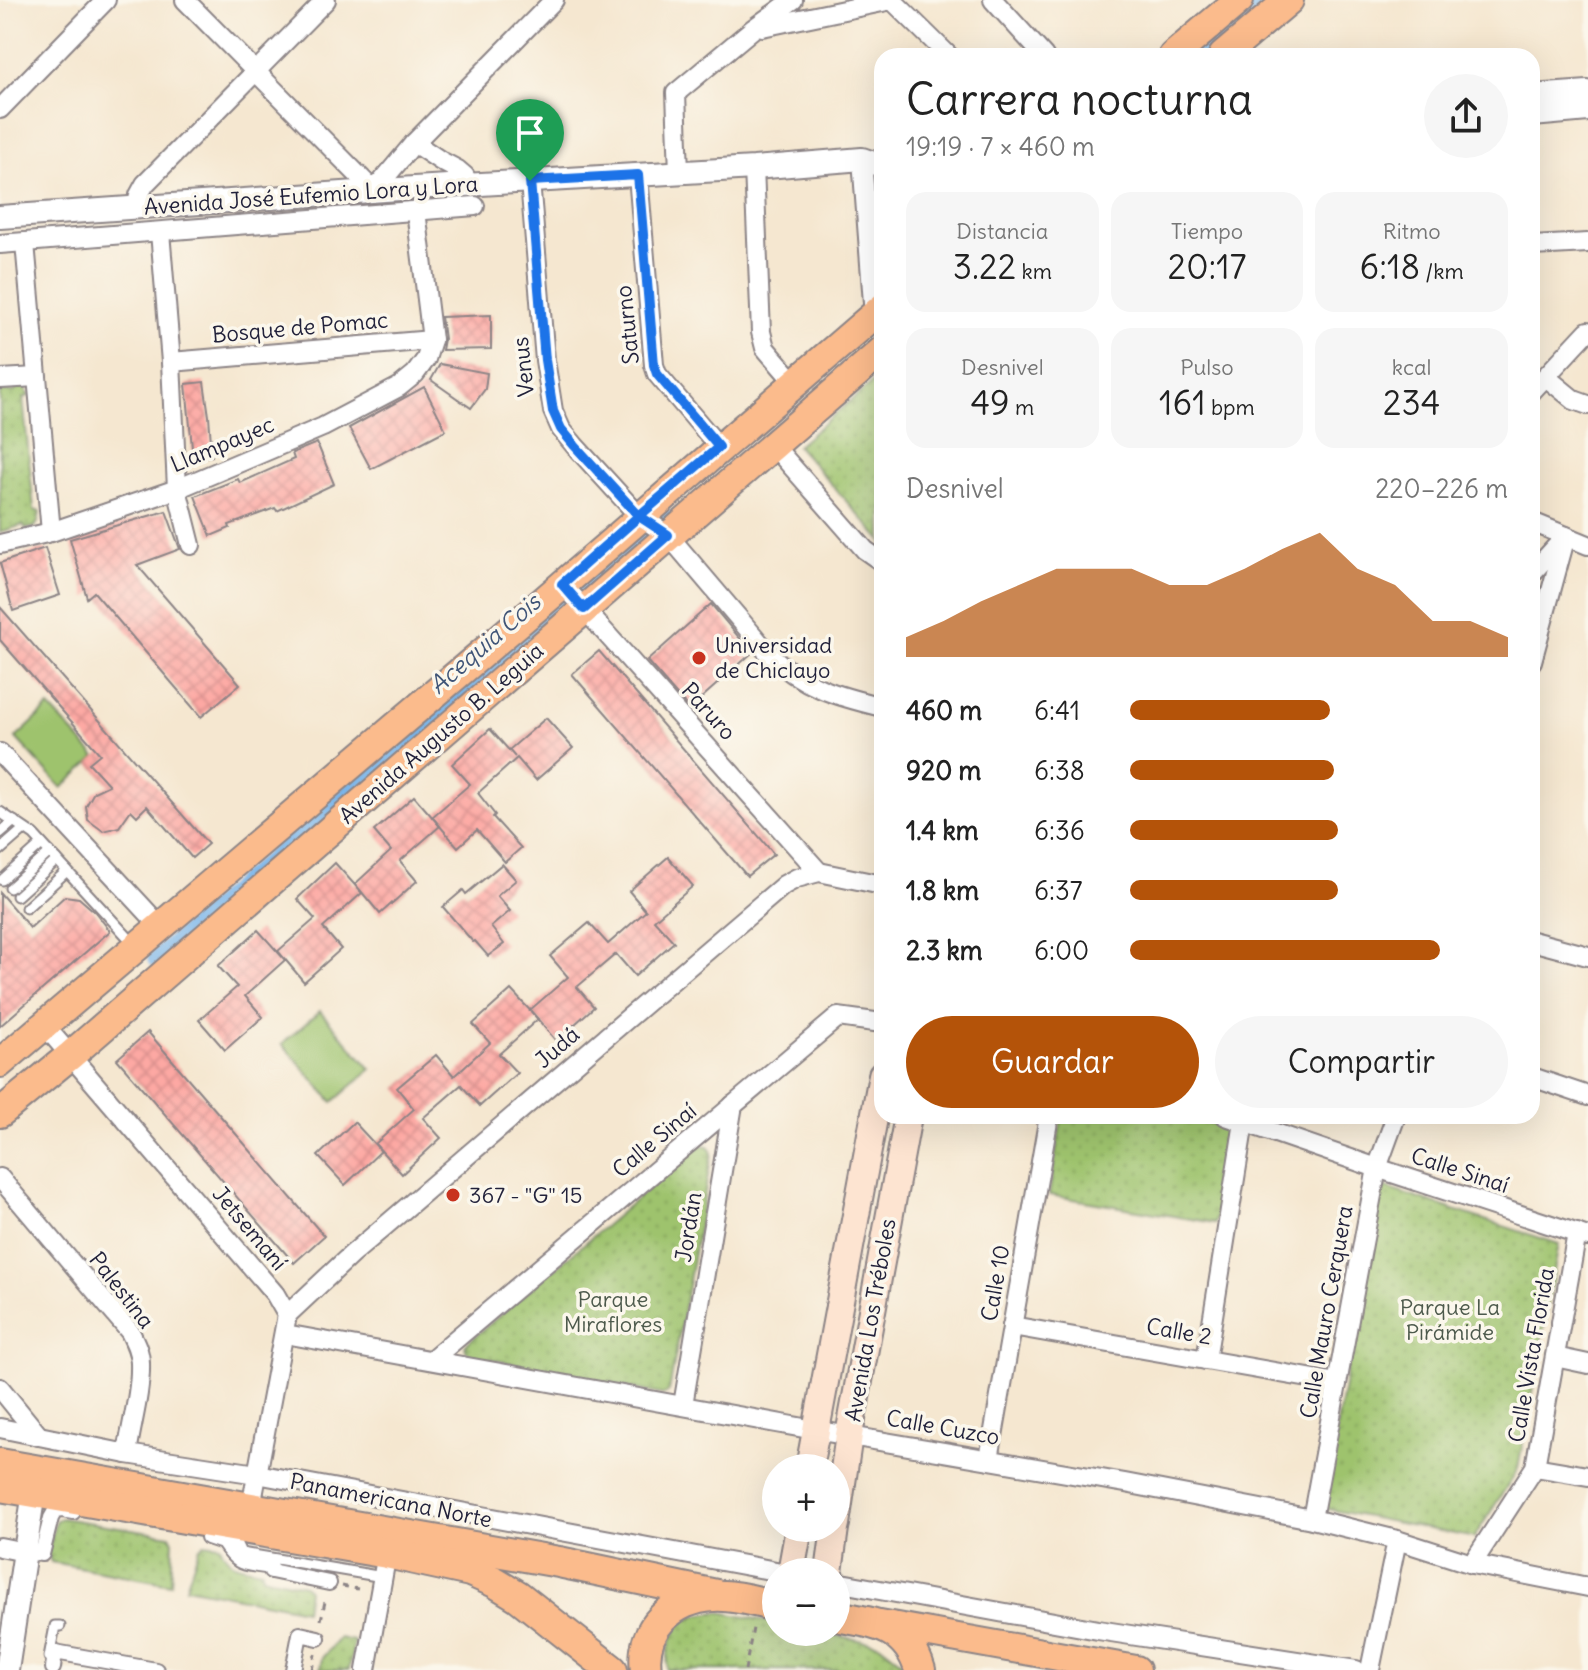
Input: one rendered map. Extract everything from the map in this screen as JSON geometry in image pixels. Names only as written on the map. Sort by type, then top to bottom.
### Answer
[{"type":"highway","name":"Panamericana Norte","points":[[0,1464],[385,1565],[470,1571],[518,1596],[612,1670]]},
{"type":"highway","name":"Panamericana Norte","points":[[0,1486],[229,1523],[559,1562],[716,1595],[762,1613]]},
{"type":"highway","points":[[646,1670],[646,1646],[656,1625],[672,1608],[688,1600],[716,1595]]},
{"type":"highway","points":[[850,1619],[880,1624],[901,1638],[916,1657],[920,1670]]},
{"type":"main road","points":[[1232,48],[1289,0]]},
{"type":"main road","points":[[1181,48],[1226,4]]},
{"type":"main road","name":"Avenida Augusto B. Leguia","points":[[0,1063],[874,315]]},
{"type":"main road","name":"Avenida Augusto B. Leguia","points":[[0,1113],[71,1055],[874,358]]},
{"type":"main road","points":[[137,948],[161,976]]},
{"type":"main road","name":"Avenida Los Tréboles","points":[[811,1454],[874,1117]]},
{"type":"main road","name":"Avenida Los Tréboles","points":[[846,1454],[907,1124]]},
{"type":"main road","points":[[880,1624],[1136,1670]]},
{"type":"street","points":[[0,109],[106,0]]},
{"type":"street","points":[[185,0],[374,191],[414,143],[554,0]]},
{"type":"street","points":[[137,207],[145,184],[326,0]]},
{"type":"street","points":[[679,172],[676,93],[793,0]]},
{"type":"street","points":[[754,28],[892,0],[941,48]]},
{"type":"street","points":[[993,0],[1037,48]]},
{"type":"street","points":[[1540,95],[1588,92]]},
{"type":"street","points":[[1540,114],[1588,110]]},
{"type":"street","points":[[414,143],[458,170],[465,176],[467,184]]},
{"type":"street","name":"Avenida José Eufemio Lora y Lora","points":[[0,217],[874,158]]},
{"type":"street","points":[[754,168],[761,332],[765,348],[795,383]]},
{"type":"street","name":"Saturno","points":[[638,175],[654,365],[657,374],[719,447]]},
{"type":"street","name":"Venus","points":[[530,181],[545,360],[553,411],[561,429],[640,516],[668,535],[784,669],[817,688],[874,705]]},
{"type":"street","points":[[0,244],[475,206]]},
{"type":"street","points":[[416,211],[432,340]]},
{"type":"street","points":[[160,232],[177,489],[191,545]]},
{"type":"street","points":[[25,243],[51,532]]},
{"type":"street","points":[[1540,246],[1588,243]]},
{"type":"street","points":[[1540,383],[1588,331]]},
{"type":"street","name":"Bosque de Pomac","points":[[171,362],[432,340]]},
{"type":"street","name":"Llampayec","points":[[0,544],[51,532],[177,489],[323,427],[399,387],[415,374],[426,359],[432,340]]},
{"type":"street","points":[[0,379],[37,377]]},
{"type":"street","points":[[1546,377],[1574,400],[1588,405]]},
{"type":"street","points":[[773,445],[874,556]]},
{"type":"street","points":[[1540,525],[1588,545]]},
{"type":"street","points":[[1540,564],[1566,536]]},
{"type":"street","points":[[1540,632],[1566,536]]},
{"type":"street","name":"Paruro","points":[[563,584],[819,872]]},
{"type":"street","points":[[0,753],[161,927]]},
{"type":"street","points":[[819,872],[874,883]]},
{"type":"street","name":"Judá","points":[[286,1324],[351,1255],[773,894],[797,878],[819,872]]},
{"type":"street","points":[[1540,943],[1588,956]]},
{"type":"street","name":"Calle Sinaí","points":[[431,1360],[838,1017],[874,1022]]},
{"type":"street","name":"Jetsemaní","points":[[45,1026],[275,1294],[286,1324]]},
{"type":"street","points":[[1540,1080],[1588,1096]]},
{"type":"street","name":"Jordán","points":[[683,1405],[733,1105]]},
{"type":"street","name":"Calle 10","points":[[989,1459],[1048,1124]]},
{"type":"street","points":[[1206,1360],[1234,1124]]},
{"type":"street","name":"Calle Sinaí","points":[[1249,1124],[1583,1235]]},
{"type":"street","name":"Calle Mauro Cerquera","points":[[1312,1519],[1377,1168],[1393,1124]]},
{"type":"street","name":"Palestina","points":[[0,1178],[130,1332],[137,1347],[141,1361],[139,1383],[127,1454]]},
{"type":"street","name":"Calle Vista Florida","points":[[1472,1564],[1535,1467],[1555,1357],[1583,1235]]},
{"type":"street","points":[[286,1324],[257,1474],[229,1523],[223,1542],[239,1562],[271,1567],[271,1571],[329,1583]]},
{"type":"street","name":"Calle Cuzco","points":[[286,1324],[431,1360],[1312,1519],[1397,1540],[1472,1564],[1588,1587]]},
{"type":"street","name":"Calle 2","points":[[1012,1326],[1337,1383]]},
{"type":"street","points":[[1555,1357],[1588,1364]]},
{"type":"street","points":[[0,1388],[39,1436]]},
{"type":"street","name":"Panamericana Norte","points":[[0,1428],[127,1454],[257,1474],[762,1568]]},
{"type":"street","points":[[1535,1467],[1588,1476]]},
{"type":"street","points":[[7,1670],[34,1492]]},
{"type":"street","points":[[0,1547],[42,1554],[51,1518],[55,1511],[62,1510],[167,1530]]},
{"type":"street","points":[[1370,1670],[1397,1540]]},
{"type":"street","points":[[366,1670],[385,1565]]},
{"type":"street","points":[[850,1585],[1098,1630],[1356,1670]]},
{"type":"street","points":[[293,1670],[300,1634],[318,1638]]},
{"type":"street","points":[[50,1669],[55,1652],[156,1670]]},
{"type":"lane","points":[[1,815],[14,821],[42,844],[137,948]]},
{"type":"lane","points":[[0,833],[14,821]]},
{"type":"lane","points":[[0,850],[24,829]]},
{"type":"lane","points":[[42,844],[6,884],[53,856]]},
{"type":"lane","points":[[17,896],[53,856]]},
{"type":"lane","points":[[26,908],[67,871]]},
{"type":"lane","points":[[50,1669],[55,1626],[60,1626]]},
{"type":"path","points":[[745,1670],[762,1622]]},
{"type":"green space","points":[[874,383],[874,532],[797,446]]},
{"type":"green space","points":[[22,385],[29,396],[23,398],[34,510],[40,512],[35,527],[26,529],[23,525],[0,532],[0,392],[15,392],[16,386]]},
{"type":"green space","points":[[49,707],[96,757],[62,788],[16,738]]},
{"type":"green space","points":[[320,1011],[371,1069],[333,1102],[282,1044]]},
{"type":"green space","points":[[1061,1124],[1213,1124],[1233,1131],[1215,1223],[1049,1195]]},
{"type":"green space","name":"Parque Miraflores","points":[[700,1145],[708,1146],[712,1153],[669,1391],[664,1395],[472,1355],[466,1351],[465,1345]]},
{"type":"green space","name":"Parque La Pirámide","points":[[1380,1186],[1559,1244],[1518,1469],[1474,1538],[1322,1508]]},
{"type":"green space","points":[[61,1518],[170,1535],[173,1541],[171,1584],[51,1562],[48,1555],[55,1521]]},
{"type":"green space","points":[[204,1543],[220,1545],[232,1562],[262,1570],[262,1576],[304,1585],[308,1590],[305,1610],[186,1587],[199,1548]]},
{"type":"green space","points":[[720,1612],[762,1620],[762,1646],[850,1646],[850,1638],[879,1644],[901,1661],[905,1670],[667,1670],[669,1646],[675,1632],[697,1615]]},
{"type":"green space","points":[[339,1638],[354,1641],[349,1670],[320,1670],[322,1658]]},
{"type":"building","points":[[491,315],[491,349],[442,350],[441,317]]},
{"type":"building","points":[[440,364],[487,373],[485,389],[471,408],[431,380]]},
{"type":"building","points":[[204,382],[212,456],[193,458],[186,384]]},
{"type":"building","points":[[424,387],[446,430],[371,469],[349,428]]},
{"type":"building","points":[[317,443],[334,484],[277,511],[275,508],[229,525],[230,528],[211,536],[195,496],[238,479],[240,483],[294,459],[292,453]]},
{"type":"building","points":[[166,511],[180,549],[137,565],[240,684],[201,717],[94,592],[87,598],[70,539]]},
{"type":"building","points":[[45,548],[60,595],[13,611],[0,563]]},
{"type":"building","name":"Universidad de Chiclayo","points":[[711,604],[752,653],[689,709],[647,661]]},
{"type":"building","points":[[0,607],[208,844],[192,858],[147,806],[137,816],[131,810],[119,827],[103,831],[88,820],[86,806],[94,792],[109,785],[89,763],[100,754],[0,640]]},
{"type":"building","points":[[599,651],[774,854],[747,876],[572,674]]},
{"type":"building","points":[[546,718],[573,748],[536,780],[517,758],[478,793],[495,815],[493,817],[521,848],[505,862],[477,830],[458,847],[432,817],[470,784],[452,764],[490,729],[515,757],[509,750]]},
{"type":"building","points":[[414,796],[440,826],[400,861],[417,881],[380,914],[355,884],[391,851],[374,831]]},
{"type":"building","points":[[668,857],[693,886],[654,920],[674,942],[635,976],[616,954],[577,987],[594,1007],[556,1041],[530,1010],[568,977],[550,956],[589,923],[608,944],[646,911],[629,891]]},
{"type":"building","points":[[335,863],[362,893],[323,928],[341,949],[304,982],[278,951],[315,919],[297,899]]},
{"type":"building","points":[[502,864],[516,880],[497,896],[510,911],[491,927],[504,944],[488,956],[443,907],[463,890],[466,894]]},
{"type":"building","points":[[0,893],[30,928],[65,896],[79,898],[110,931],[0,1026]]},
{"type":"building","points":[[258,930],[285,960],[245,996],[263,1017],[225,1050],[199,1020],[237,987],[218,966]]},
{"type":"building","points":[[511,990],[538,1019],[499,1054],[517,1073],[480,1106],[461,1085],[423,1118],[441,1138],[402,1174],[375,1144],[414,1109],[397,1088],[436,1055],[454,1076],[490,1043],[473,1024]]},
{"type":"building","points":[[148,1032],[324,1236],[294,1263],[117,1059]]},
{"type":"building","points":[[354,1122],[381,1151],[345,1185],[318,1156]]},
{"type":"waterway","name":"Acequia Cois","points":[[1209,48],[1266,0]]},
{"type":"waterway","name":"Acequia Cois","points":[[156,959],[668,519]]},
{"type":"place","name":"Universidad de Chiclayo","points":[[699,658]]},
{"type":"place","name":"367 - \"G\" 15","points":[[453,1195]]},
{"type":"route","points":[[530,181],[545,360],[553,411],[561,429],[639,516],[562,584],[584,609],[668,535],[639,516],[719,447],[657,374],[654,365],[638,175],[530,181]]}]
